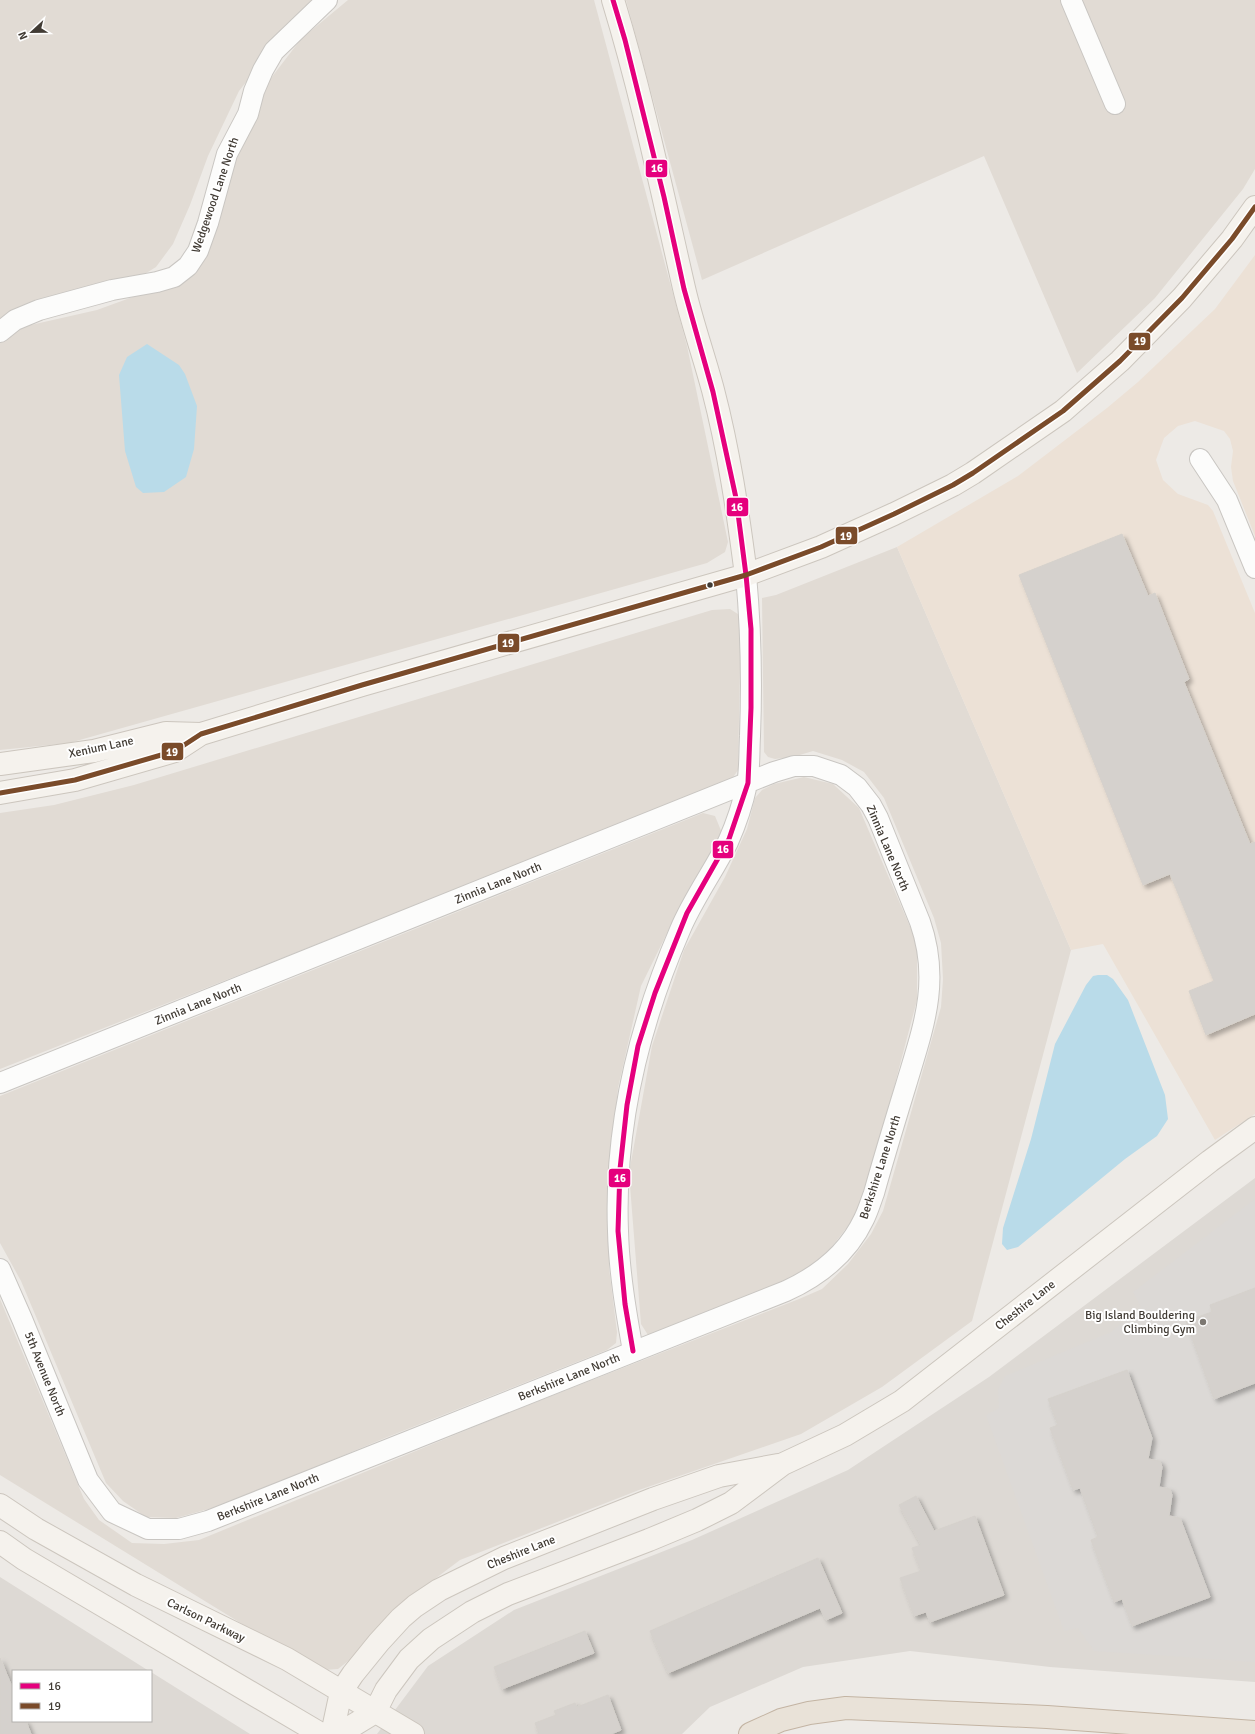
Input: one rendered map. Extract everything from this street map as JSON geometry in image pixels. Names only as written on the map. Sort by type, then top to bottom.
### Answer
[{"type":"highway","points":[[750,1734],[781,1720],[846,1708],[1047,1717],[1255,1732]]},
{"type":"main road","points":[[613,0],[625,40],[664,197],[684,289],[713,392],[736,498],[746,575]]},
{"type":"main road","name":"Xenium Lane","points":[[0,792],[75,780],[175,751],[202,734],[362,685],[746,575],[821,546],[894,514],[928,498],[972,473],[1063,412],[1120,361],[1162,319],[1206,271],[1232,239],[1255,206]]},
{"type":"main road","name":"Xenium Lane","points":[[0,764],[94,751],[166,733],[202,734]]},
{"type":"main road","name":"Cheshire Lane","points":[[375,1712],[386,1690],[409,1659],[437,1635],[472,1612],[508,1594],[697,1520],[731,1502],[783,1464],[844,1435],[902,1401],[1210,1161],[1255,1128]]},
{"type":"main road","name":"Cheshire Lane","points":[[332,1734],[341,1692],[379,1642],[401,1618],[425,1599],[455,1581],[504,1558],[653,1499],[719,1476],[783,1464]]},
{"type":"main road","name":"Carlson Parkway","points":[[0,1505],[36,1529],[136,1585],[287,1660],[413,1734]]},
{"type":"main road","points":[[0,1542],[24,1559],[321,1734]]},
{"type":"main road","points":[[339,1734],[375,1712]]},
{"type":"street","name":"Wedgewood Lane North","points":[[0,332],[15,320],[39,310],[112,290],[157,282],[174,276],[188,266],[198,251],[208,223],[227,154],[248,114],[254,91],[263,70],[274,51],[327,0]]},
{"type":"street","points":[[1071,0],[1115,104]]},
{"type":"street","points":[[1200,459],[1227,500],[1255,568]]},
{"type":"street","points":[[633,1351],[625,1304],[618,1231],[618,1189],[627,1105],[634,1066],[648,1012],[663,970],[687,913],[729,839],[748,783],[751,708],[751,629],[746,575]]},
{"type":"street","name":"Zinnia Lane North","points":[[0,1083],[748,783],[786,768],[803,765],[822,768],[849,780],[861,791],[871,805],[920,922]]},
{"type":"street","name":"Berkshire Lane North","points":[[88,1480],[112,1512],[148,1529],[179,1529],[208,1521],[799,1285],[832,1262],[850,1242],[864,1219],[874,1193],[926,1014],[930,962],[926,938],[920,922]]},
{"type":"street","name":"5th Avenue North","points":[[0,1269],[88,1480]]},
{"type":"shaded area","points":[[0,0],[325,0],[282,36],[239,91],[208,156],[190,205],[173,244],[156,267],[130,283],[61,304],[0,319]]},
{"type":"shaded area","points":[[348,0],[594,0],[687,346],[728,542],[725,552],[707,563],[69,743],[0,750],[0,336],[13,329],[97,310],[141,294],[184,260],[268,82],[301,39]]},
{"type":"shaded area","points":[[626,0],[1255,0],[1255,169],[1243,189],[1155,298],[1077,373],[984,156],[702,280]]},
{"type":"shaded area","points":[[1255,255],[1255,536],[1233,481],[1231,467],[1233,451],[1230,439],[1224,431],[1195,421],[1178,426],[1164,438],[1156,460],[1163,480],[1178,494],[1208,505],[1213,511],[1255,613],[1255,1114],[1215,1140],[1103,944],[1071,950],[897,547],[1018,476],[1107,408],[1138,382],[1215,309]]},
{"type":"shaded area","points":[[897,547],[1071,950],[972,1321],[882,1387],[801,1434],[639,1490],[460,1560],[395,1609],[352,1658],[338,1669],[324,1670],[312,1667],[0,1475],[0,1299],[84,1499],[99,1520],[132,1543],[164,1544],[199,1540],[513,1411],[799,1299],[822,1289],[848,1264],[871,1234],[883,1211],[941,1007],[943,979],[941,943],[934,918],[884,798],[864,772],[842,760],[813,751],[793,757],[775,759],[768,757],[764,752],[762,598],[776,595]]},
{"type":"shaded area","points":[[730,609],[741,616],[738,770],[732,779],[721,785],[0,1069],[0,813],[54,805],[134,785],[712,610]]},
{"type":"shaded area","points":[[804,777],[833,784],[859,808],[917,943],[917,1000],[868,1186],[855,1217],[827,1253],[803,1273],[657,1335],[648,1335],[641,1324],[629,1173],[652,1046],[684,950],[725,877],[747,829],[755,798],[762,790],[774,784]]},
{"type":"shaded area","points":[[703,813],[715,816],[722,833],[715,850],[672,923],[641,986],[618,1088],[609,1172],[609,1268],[617,1332],[616,1343],[607,1350],[385,1438],[227,1504],[176,1518],[146,1517],[123,1501],[106,1483],[21,1281],[0,1243],[0,1096]]},
{"type":"shaded area","points":[[1255,1178],[1255,1682],[1050,1667],[910,1651],[803,1667],[710,1707],[682,1734],[377,1734],[428,1666],[514,1610],[692,1540],[848,1470],[989,1377]]},
{"type":"shaded area","points":[[1255,1199],[1255,1662],[1094,1651],[1078,1628],[1064,1631],[986,1415],[999,1408],[998,1389],[1005,1376],[1111,1332],[1141,1307],[1133,1292]]},
{"type":"shaded area","points":[[0,1577],[147,1670],[12,1670],[12,1722],[152,1722],[152,1673],[250,1734],[0,1734]]},
{"type":"water","points":[[147,344],[179,365],[185,374],[197,406],[194,449],[186,477],[164,492],[143,493],[136,487],[125,451],[119,375],[127,357]]},
{"type":"water","points":[[1107,975],[1113,979],[1128,1000],[1165,1095],[1168,1119],[1157,1136],[1125,1159],[1018,1247],[1007,1250],[1002,1244],[1003,1228],[1031,1139],[1055,1044],[1086,985],[1093,976]]},
{"type":"building","points":[[1122,534],[1148,596],[1155,593],[1189,679],[1184,682],[1250,844],[1255,842],[1255,1014],[1206,1035],[1189,991],[1214,981],[1170,874],[1143,885],[1019,575]]},
{"type":"building","points":[[1255,1288],[1255,1383],[1214,1399],[1186,1321],[1212,1312],[1210,1305]]},
{"type":"building","points":[[1127,1370],[1152,1438],[1148,1459],[1160,1461],[1162,1467],[1159,1487],[1170,1489],[1172,1495],[1169,1516],[1180,1518],[1210,1597],[1132,1626],[1122,1599],[1114,1602],[1091,1540],[1098,1537],[1080,1488],[1073,1490],[1050,1428],[1058,1425],[1048,1399]]},
{"type":"building","points":[[916,1496],[934,1531],[975,1516],[1004,1595],[930,1622],[926,1612],[914,1616],[900,1578],[921,1571],[912,1548],[921,1545],[899,1505]]},
{"type":"building","points":[[818,1558],[842,1613],[826,1620],[820,1608],[668,1673],[650,1631]]},
{"type":"building","points":[[585,1631],[594,1653],[502,1689],[494,1667]]},
{"type":"building","points":[[0,1658],[12,1687],[12,1722],[26,1722],[31,1734],[0,1734]]},
{"type":"building","points":[[608,1695],[621,1730],[611,1734],[539,1734],[535,1723],[556,1715],[554,1711],[575,1703],[577,1707]]},
{"type":"transit line","name":"16","points":[[613,0],[625,40],[664,197],[684,289],[713,392],[736,498],[751,629],[751,708],[748,783],[729,839],[687,913],[655,993],[638,1046],[627,1105],[620,1169],[618,1231],[625,1304],[633,1351]]},
{"type":"transit line","name":"19","points":[[0,793],[75,780],[175,751],[201,734],[362,685],[746,575],[821,547],[894,514],[953,485],[973,473],[1063,411],[1120,361],[1182,298],[1232,239],[1255,207]]},
{"type":"place","name":"Big Island Bouldering Climbing Gym","points":[[1203,1322]]}]
